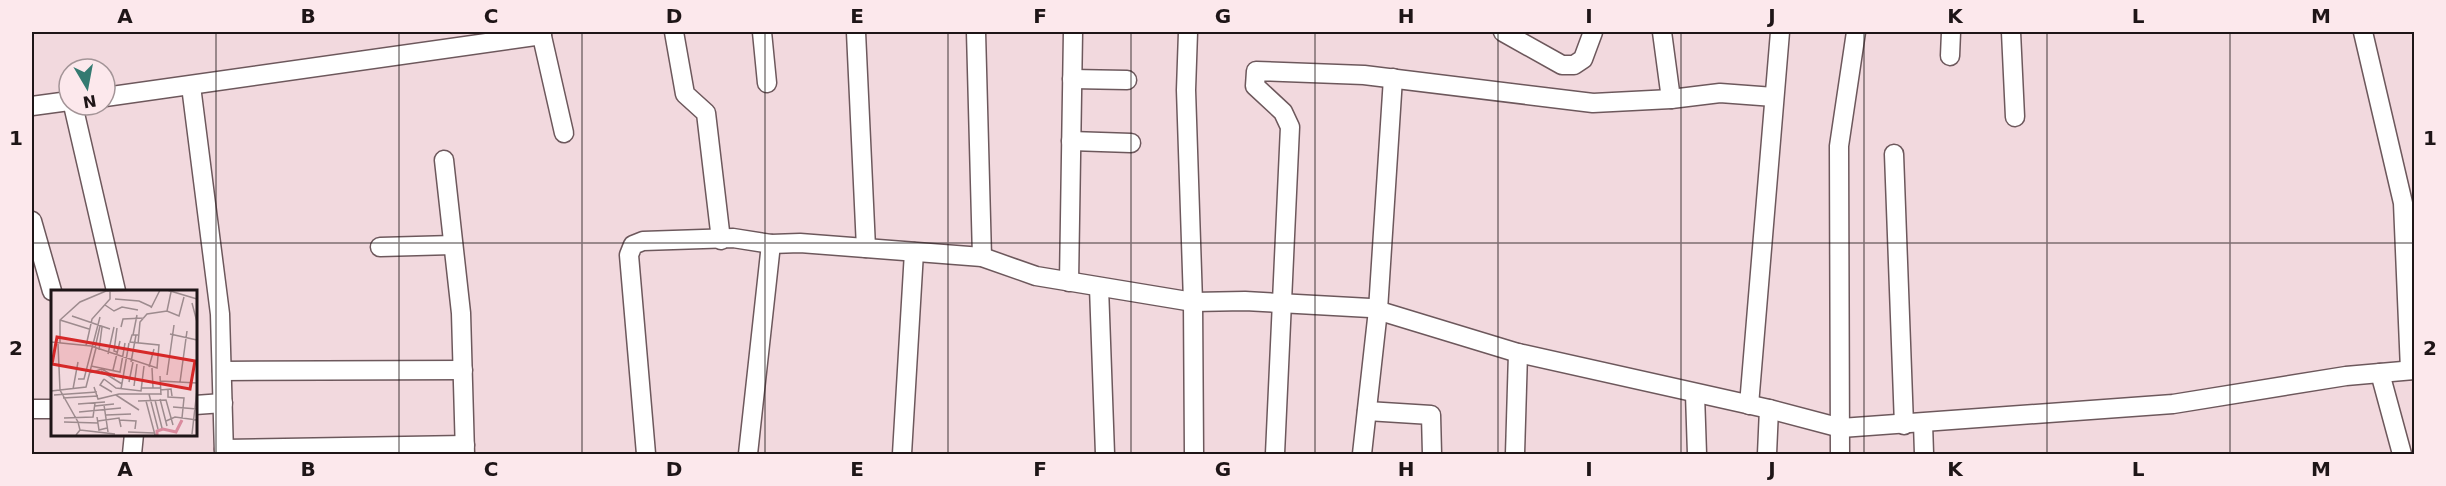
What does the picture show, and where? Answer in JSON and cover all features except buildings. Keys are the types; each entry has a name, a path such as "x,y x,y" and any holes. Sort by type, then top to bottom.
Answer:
{"street":[{"path":"674,32 685,94 706,113 721,240"},
{"path":"762,32 767,83"},
{"path":"856,32 866,248"},
{"path":"976,32 982,257"},
{"path":"1069,282 1073,32"},
{"path":"1188,32 1186,90 1193,302 1194,454"},
{"path":"1503,32 1562,65 1574,65 1583,59 1593,32"},
{"path":"1662,32 1671,99"},
{"path":"1749,405 1780,32"},
{"path":"1840,454 1839,146 1856,32"},
{"path":"1950,56 1951,32"},
{"path":"2011,32 2015,117"},
{"path":"646,454 629,255 633,245 643,241 733,238 771,244 800,243 982,257 1036,276 1193,302 1282,303 1370,308 1518,353 1769,409 1841,428 2173,404 2346,376 2412,370 2403,203 2363,32"},
{"path":"117,95 541,33 564,133"},
{"path":"1275,454 1290,127 1283,112 1255,86 1256,71 1364,75 1593,103 1671,99 1720,93 1774,97"},
{"path":"1362,454 1378,310 1393,78"},
{"path":"1072,79 1127,80"},
{"path":"191,86 220,314 224,452 465,450 461,313 444,160"},
{"path":"32,106 57,103"},
{"path":"76,117 116,290"},
{"path":"1071,141 1131,143"},
{"path":"1894,154 1904,425"},
{"path":"32,224 52,290"},
{"path":"380,247 453,244"},
{"path":"748,454 771,244"},
{"path":"902,454 914,252"},
{"path":"1099,287 1105,454"},
{"path":"1515,454 1518,353"},
{"path":"222,371 463,370"},
{"path":"2380,373 2402,454"},
{"path":"1695,394 1697,454"},
{"path":"196,405 223,403"},
{"path":"32,409 51,409"},
{"path":"1767,454 1769,409"},
{"path":"1367,411 1431,415 1432,454"},
{"path":"1923,423 1924,454"},
{"path":"132,454 134,435"}]}
